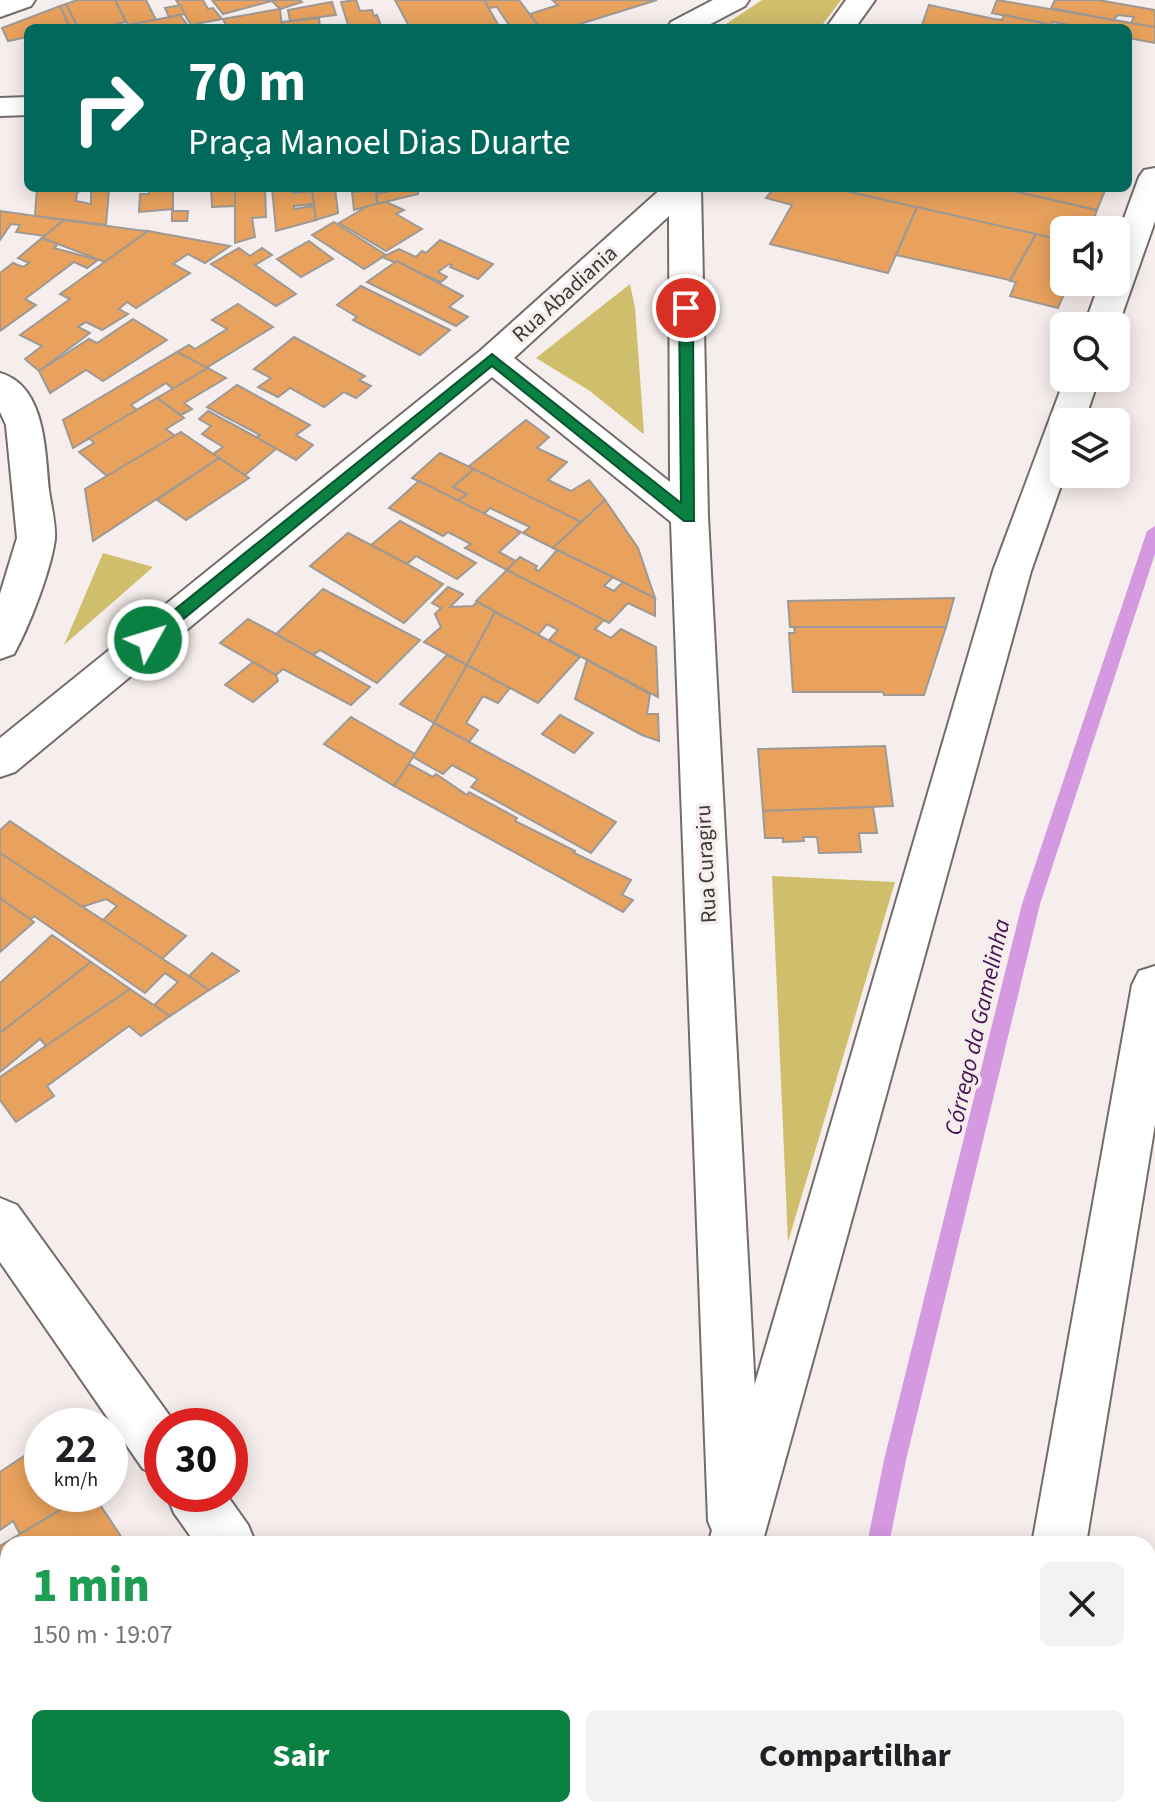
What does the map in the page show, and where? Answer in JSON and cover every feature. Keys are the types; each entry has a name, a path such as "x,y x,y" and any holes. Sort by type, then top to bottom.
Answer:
{"street":[{"path":"0,8 21,0"},
{"path":"689,24 735,0"},
{"path":"843,24 861,0"},
{"path":"0,107 24,106"},
{"path":"1106,312 1155,177"},
{"name":"Rua Abadiania","path":"0,761 492,359 679,192"},
{"name":"Rua Curagiru","path":"683,192 689,517 735,1536"},
{"path":"492,359 689,517"},
{"path":"0,385 9,393 24,425 36,538 11,622 0,644"},
{"path":"737,1536 1012,571 1050,466"},
{"path":"1060,1536 1155,985"},
{"path":"0,1221 144,1425"},
{"path":"206,1512 223,1536"}],"shaded area":[{"path":"762,0 841,0 823,24 726,24"},
{"path":"630,284 635,308 644,433 590,391 536,358"},
{"path":"103,553 153,567 64,645"},
{"path":"772,876 895,882 788,1242"}],"building":[{"path":"77,0 115,0 126,22 76,24 66,4"},
{"path":"115,0 146,0 156,20 127,24"},
{"path":"176,0 203,0 208,9 213,8 222,19 196,24 190,24"},
{"path":"212,0 271,0 272,1 223,14"},
{"path":"271,0 300,0 302,2 280,9"},
{"path":"356,0 360,11 372,10 380,24 348,24 341,2"},
{"path":"395,0 484,0 498,24 408,24"},
{"path":"484,0 519,0 537,24 508,24 497,7 489,8"},
{"path":"552,0 657,0 580,24 537,24 530,14 558,5"},
{"path":"997,0 1155,27 1155,43 1132,39 1132,24 1047,24 992,13"},
{"path":"1055,0 1098,0 1155,10 1155,27 1131,23 1134,17 1118,15 1113,20 1051,8"},
{"path":"332,2 336,15 290,21 288,10"},
{"path":"66,4 76,24 68,24 60,6"},
{"path":"180,5 185,14 169,17 165,8"},
{"path":"929,5 994,19 1002,20 1004,15 1043,23 1043,24 922,24"},
{"path":"60,6 68,24 24,24 24,38 8,41 2,28"},
{"path":"280,9 282,24 225,24 223,19"},
{"path":"180,15 187,24 133,24"},
{"path":"319,18 320,24 282,24"},
{"path":"37,192 78,192 76,201 91,204 91,192 109,192 106,225 35,216"},
{"path":"173,192 173,209 139,212 140,194"},
{"path":"211,192 235,192 235,206 212,207"},
{"path":"235,192 265,192 266,217 252,218 255,237 235,243"},
{"path":"272,192 312,192 314,204 294,206 294,209 314,206 316,220 276,231"},
{"path":"312,192 335,192 338,213 316,220"},
{"path":"352,192 376,192 377,204 354,210"},
{"path":"418,192 418,194 377,204 377,193"},
{"path":"771,192 851,192 917,207 888,273 770,244 792,205 766,198"},
{"path":"850,192 1018,192 1097,210 1095,216 1050,216 1050,238"},
{"path":"1018,192 1104,192 1097,210"},
{"path":"386,202 404,210 396,214 422,229 386,251 339,223 368,206"},
{"path":"917,207 1036,234 1010,280 896,255"},
{"path":"0,211 64,220 45,236 16,232 20,225 11,224 0,240"},
{"path":"172,211 188,211 187,221 172,221"},
{"path":"64,220 148,231 105,262 42,238"},
{"path":"334,222 386,255 364,269 312,235"},
{"path":"148,231 230,246 205,263 188,254 173,264 190,273 136,308 127,302 119,309 128,314 102,330 86,322 78,327 90,333 39,371 25,359 42,346 20,335 70,299 60,294"},
{"path":"1036,234 1050,238 1050,296 1063,296 1058,308 1010,296 1016,282 1010,281"},
{"path":"42,238 58,244 54,248 98,260 87,268 74,262 25,299 36,305 0,331 0,273 13,263 23,267 29,263 18,258"},
{"path":"440,240 493,264 478,279 449,264 438,272 447,277 441,282 382,257 399,249 416,257 422,251 426,253"},
{"path":"309,241 333,259 301,277 277,259"},
{"path":"239,248 250,256 262,248 272,255 255,265 296,294 276,306 211,264"},
{"path":"397,261 463,296 449,307 468,317 456,326 367,282"},
{"path":"361,286 450,330 420,355 353,320 357,317 337,305"},
{"path":"238,304 273,327 206,368 177,352 189,345 195,349 227,329 212,320"},
{"path":"133,319 167,340 103,381 86,370 50,393 39,371 89,339 97,343"},
{"path":"294,337 365,376 359,380 371,386 356,398 344,392 324,407 290,388 278,397 258,387 271,378 254,369"},
{"path":"177,352 208,368 173,389 166,383 131,405 137,410 73,448 63,420"},
{"path":"208,368 226,378 184,403 192,409 181,415 157,398"},
{"path":"237,385 310,425 296,435 313,445 296,460 256,437 260,435 207,407"},
{"path":"157,398 184,418 166,429 175,436 107,476 79,452 94,443 89,438"},
{"path":"208,411 276,449 245,475 213,454 223,447 202,434 211,426 199,419"},
{"path":"526,420 549,437 537,448 567,462 548,480 571,491 589,480 605,500 581,522 468,467"},
{"path":"181,432 219,458 93,541 85,489"},
{"path":"440,453 474,469 453,487 467,494 458,501 412,478"},
{"path":"219,458 249,478 186,520 157,500"},
{"path":"474,469 581,522 553,548 523,533 530,527 490,508 484,514 458,501 467,494 453,487"},
{"path":"419,481 521,532 499,552 516,561 507,570 465,548 471,544 448,532 443,536 389,508"},
{"path":"605,500 638,548 655,598 553,548"},
{"path":"400,521 476,563 457,579 416,556 407,564 371,545"},
{"path":"348,533 443,584 404,623 310,566"},
{"path":"557,550 613,577 604,586 614,591 623,582 655,598 655,616 628,603 609,623 507,570 520,557 537,566 535,569 539,571"},
{"path":"507,570 604,620 595,629 611,638 621,629 656,647 658,697 549,640 558,630 547,624 538,635 476,601"},
{"path":"448,587 463,594 450,607 473,606 477,602 495,612 467,665 424,642 441,627 435,614 441,608 432,603"},
{"path":"323,589 420,640 377,683 320,650 313,655 276,634"},
{"path":"954,598 946,627 790,627 788,601"},
{"path":"495,612 580,657 538,703 467,665"},
{"path":"248,619 370,687 351,705 283,669 276,675 220,643"},
{"path":"794,627 946,627 924,695 884,695 883,692 793,692 789,633 795,633"},
{"path":"447,655 467,665 434,723 400,704"},
{"path":"587,660 650,694 647,714 658,714 659,741 575,699"},
{"path":"253,662 276,675 278,681 253,702 225,685"},
{"path":"467,665 510,688 498,703 483,696 466,723 478,730 469,742 434,723"},
{"path":"560,715 593,733 574,753 542,734"},
{"path":"351,717 415,754 394,786 324,744"},
{"path":"434,723 616,822 591,853 471,787 478,779 452,765 443,774 413,757"},
{"path":"885,746 893,806 763,811 758,749"},
{"path":"409,764 433,777 436,774 467,795 469,792 517,818 515,821 631,880 622,895 633,900 623,912 394,786"},
{"path":"873,807 877,833 859,833 861,852 819,853 817,837 783,842 783,838 765,838 763,811"},
{"path":"10,821 186,936 162,959 103,920 117,906 106,899 82,907 0,853 0,830"},
{"path":"0,853 209,990 170,1016 154,1005 178,982 165,973 145,993 34,916 30,920 0,898"},
{"path":"0,898 34,922 0,952"},
{"path":"52,935 91,962 0,1033 0,983"},
{"path":"212,953 239,971 209,990 189,976"},
{"path":"91,962 130,989 46,1046 40,1039 0,1072 0,1033"},
{"path":"130,989 170,1016 141,1036 129,1026 47,1086 54,1096 16,1122 0,1100 0,1077"},
{"path":"24,1456 24,1512 57,1512 20,1534 13,1521 0,1530 0,1472"},
{"path":"57,1512 105,1512 121,1536 17,1536"}],"waterway":[{"name":"Córrego da Gamelinha","path":"880,1536 895,1460 1031,904 1155,531"}],"route":[{"path":"148,640 492,359 689,517 686,308"}]}
